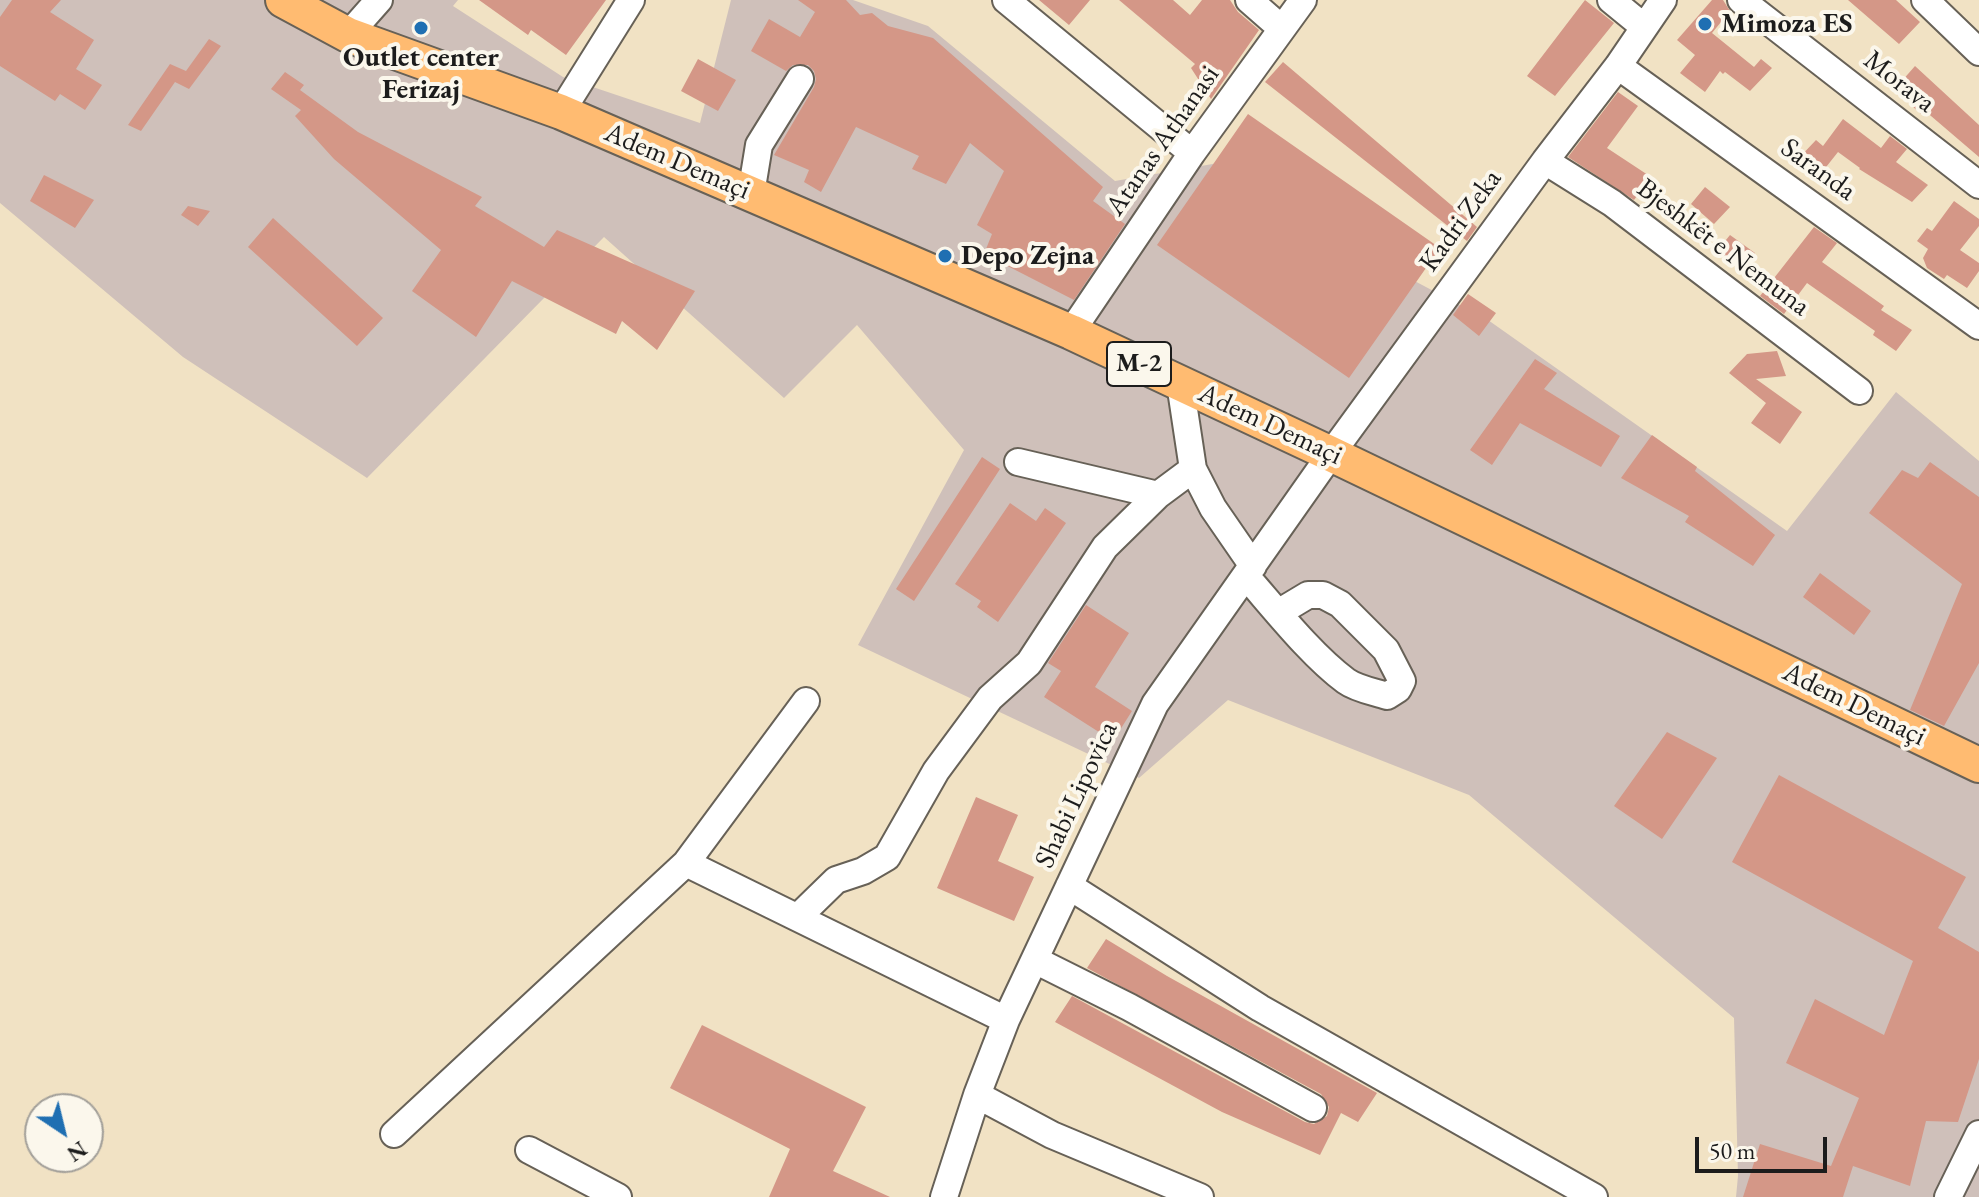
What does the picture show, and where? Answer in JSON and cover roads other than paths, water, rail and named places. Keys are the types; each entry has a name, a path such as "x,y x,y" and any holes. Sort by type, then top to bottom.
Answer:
{"main road":[{"name":"Adem Demaçi","path":"283,0 348,35 561,112 1071,332 1979,765"}],"street":[{"path":"348,35 379,0"},
{"path":"561,112 631,0"},
{"path":"1006,0 1192,153"},
{"path":"1249,0 1281,28"},
{"name":"Atanas Athanasi","path":"1071,332 1192,153 1303,0"},
{"path":"1611,0 1644,27"},
{"name":"Kadri Zeka","path":"1331,454 1618,66 1663,0"},
{"name":"Morava","path":"1741,0 1979,185"},
{"path":"1925,0 1979,52"},
{"name":"Saranda","path":"1618,66 1979,326"},
{"path":"751,194 759,145 800,79"},
{"name":"Bjeshkët e Nemuna","path":"1545,161 1612,203 1859,391"},
{"path":"1180,383 1193,469 1250,571 1278,613 1348,683 1387,696 1398,689 1402,681 1386,650 1340,604 1323,595 1308,595 1278,613"},
{"name":"Shabi Lipovica","path":"944,1197 977,1095 1006,1020 1155,704 1331,454"},
{"path":"1018,462 1158,495"},
{"path":"798,917 836,880 863,871 887,857 936,771 990,698 1029,663 1105,547 1158,495 1193,469"},
{"path":"394,1134 686,863 806,701"},
{"path":"686,863 1006,1020"},
{"path":"1069,886 1260,1008 1594,1197"},
{"path":"1035,960 1129,1007 1313,1108"},
{"path":"977,1095 1052,1135 1200,1197"},
{"path":"1948,1197 1979,1134"},
{"path":"529,1150 618,1197"}],"place":[{"name":"Mimoza ES","path":"1705,24"},
{"name":"Outlet center Ferizaj","path":"421,28"},
{"name":"Depo Zejna","path":"945,256"}]}
